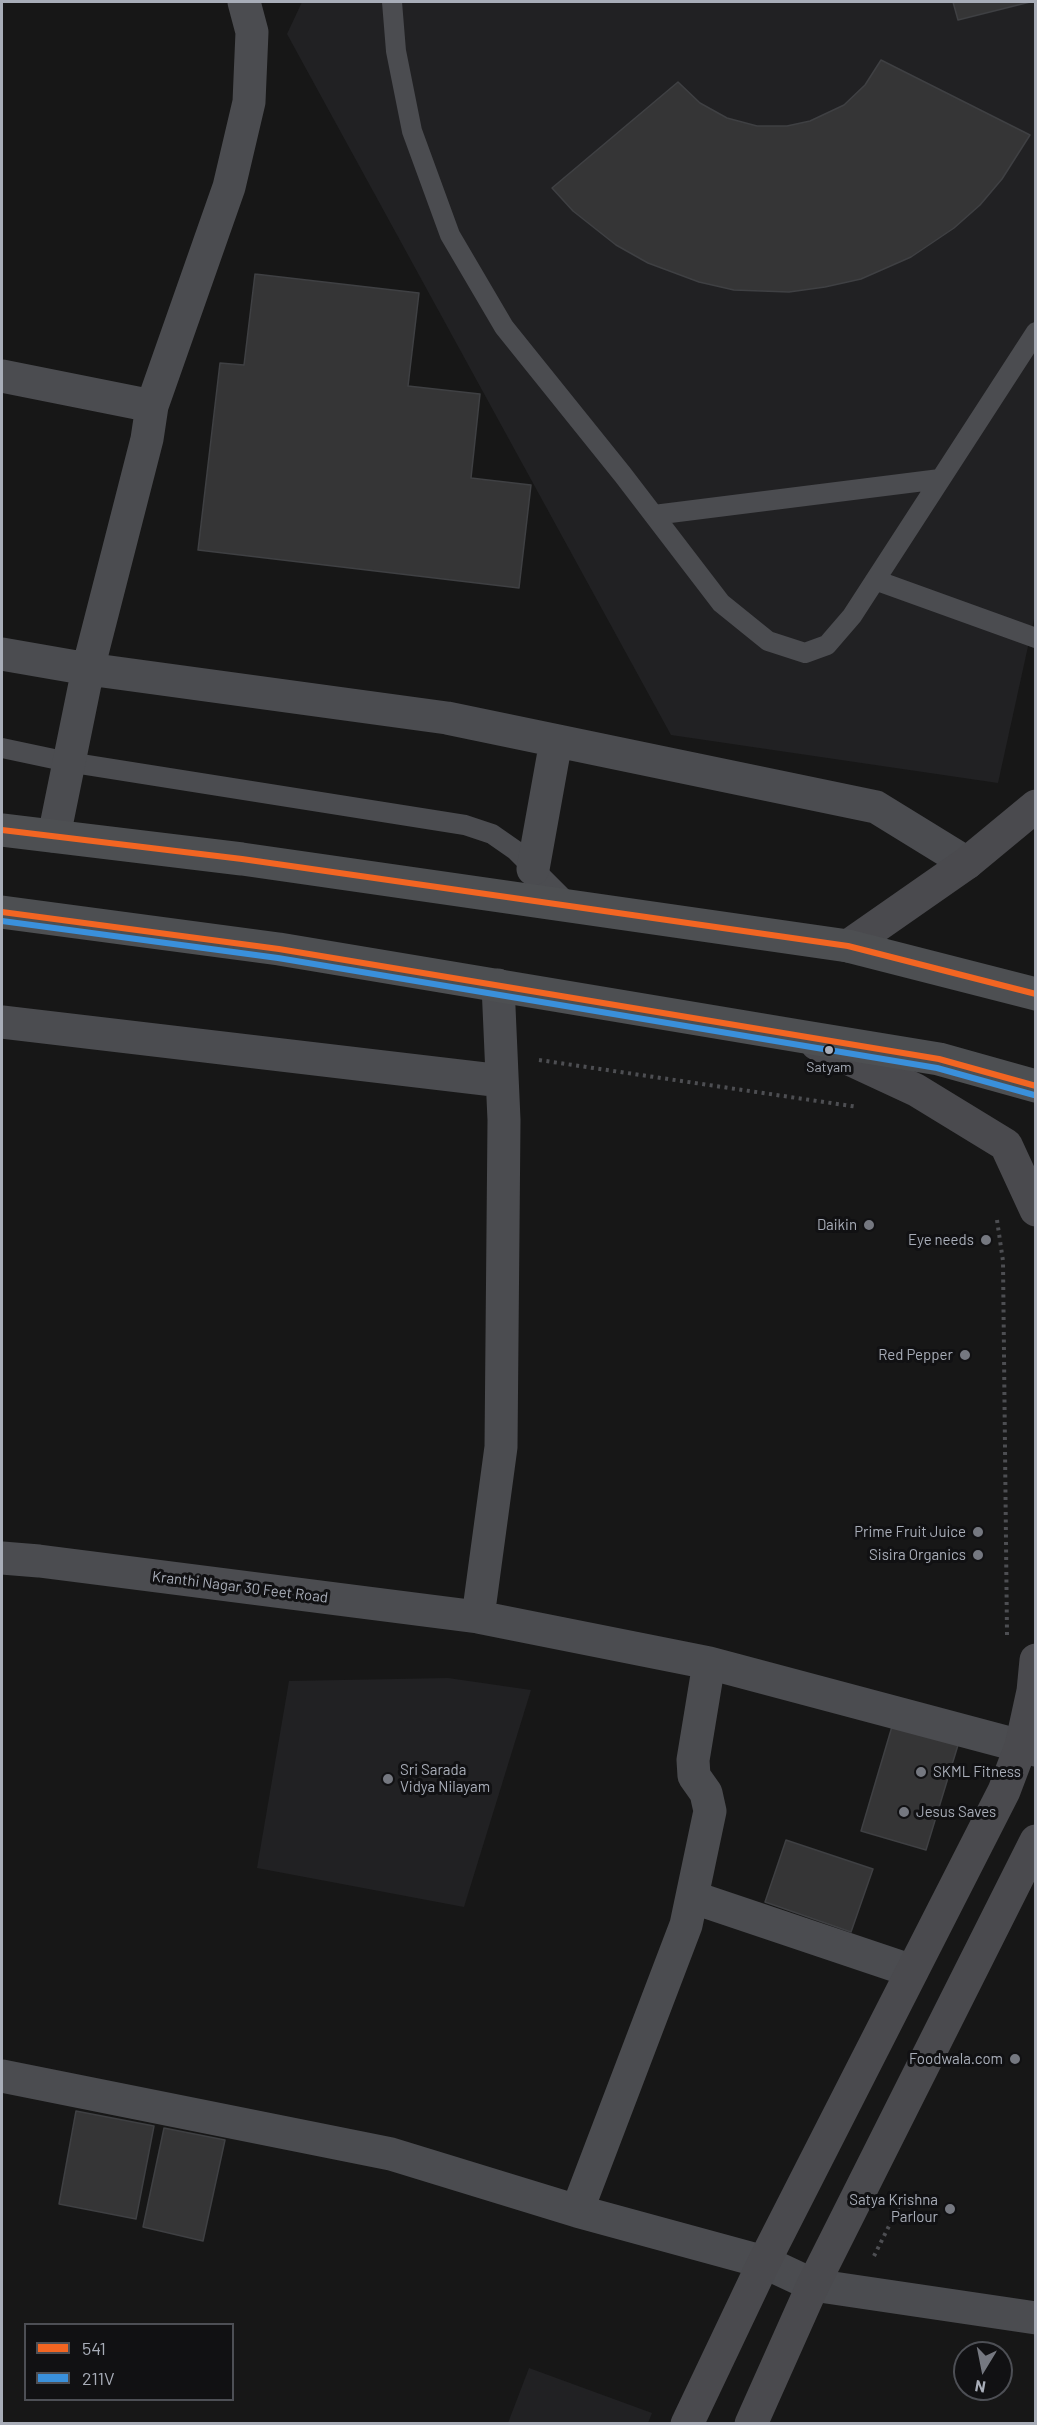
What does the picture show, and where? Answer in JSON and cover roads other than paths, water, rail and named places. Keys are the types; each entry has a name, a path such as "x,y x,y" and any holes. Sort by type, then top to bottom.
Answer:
{"main road":[{"path":"848,946 967,863 1035,806"},
{"path":"2,830 209,854 848,946 1035,994"},
{"path":"2,912 279,949 939,1059 1035,1086"},
{"path":"799,1036 916,1090 1006,1145 1035,1210"},
{"path":"687,2424 764,2262 1028,1748 1035,1660"},
{"path":"752,2424 813,2285 1026,1884 1035,1841"}],"street":[{"path":"54,837 88,669 147,439 152,406 229,187 249,102 252,32 244,2"},
{"path":"2,376 152,406"},
{"path":"2,654 88,669 447,718 876,807 967,863"},
{"path":"533,868 556,741"},
{"path":"478,1617 501,1447 504,1120 498,985"},
{"path":"2,1022 502,1068"},
{"name":"Kranthi Nagar 30 Feet Road","path":"2,1558 478,1617 709,1663 1028,1748"},
{"path":"577,2211 686,1925 710,1811 706,1793 694,1776 693,1760 709,1663"},
{"path":"692,1898 912,1971"},
{"path":"2,2076 391,2154 577,2211 764,2262 813,2285 1035,2318"}],"lane":[{"path":"392,2 396,51 412,131 450,235 504,327 721,603 768,641 805,653 827,645 852,616 1035,332"},
{"path":"654,515 940,479"},
{"path":"875,580 1035,638"},
{"path":"2,748 68,762 465,825 492,834 515,850 570,905"}],"place":[{"name":"Satyam","path":"829,1050"},
{"name":"Daikin","path":"869,1225"},
{"name":"Eye needs","path":"986,1240"},
{"name":"Red Pepper","path":"965,1355"},
{"name":"Prime Fruit Juice","path":"978,1532"},
{"name":"Sisira Organics","path":"978,1555"},
{"name":"SKML Fitness","path":"921,1772"},
{"name":"Sri Sarada Vidya Nilayam","path":"388,1779"},
{"name":"Jesus Saves","path":"904,1812"},
{"name":"Foodwala.com","path":"1015,2059"},
{"name":"Satya Krishna Parlour","path":"950,2209"}]}
